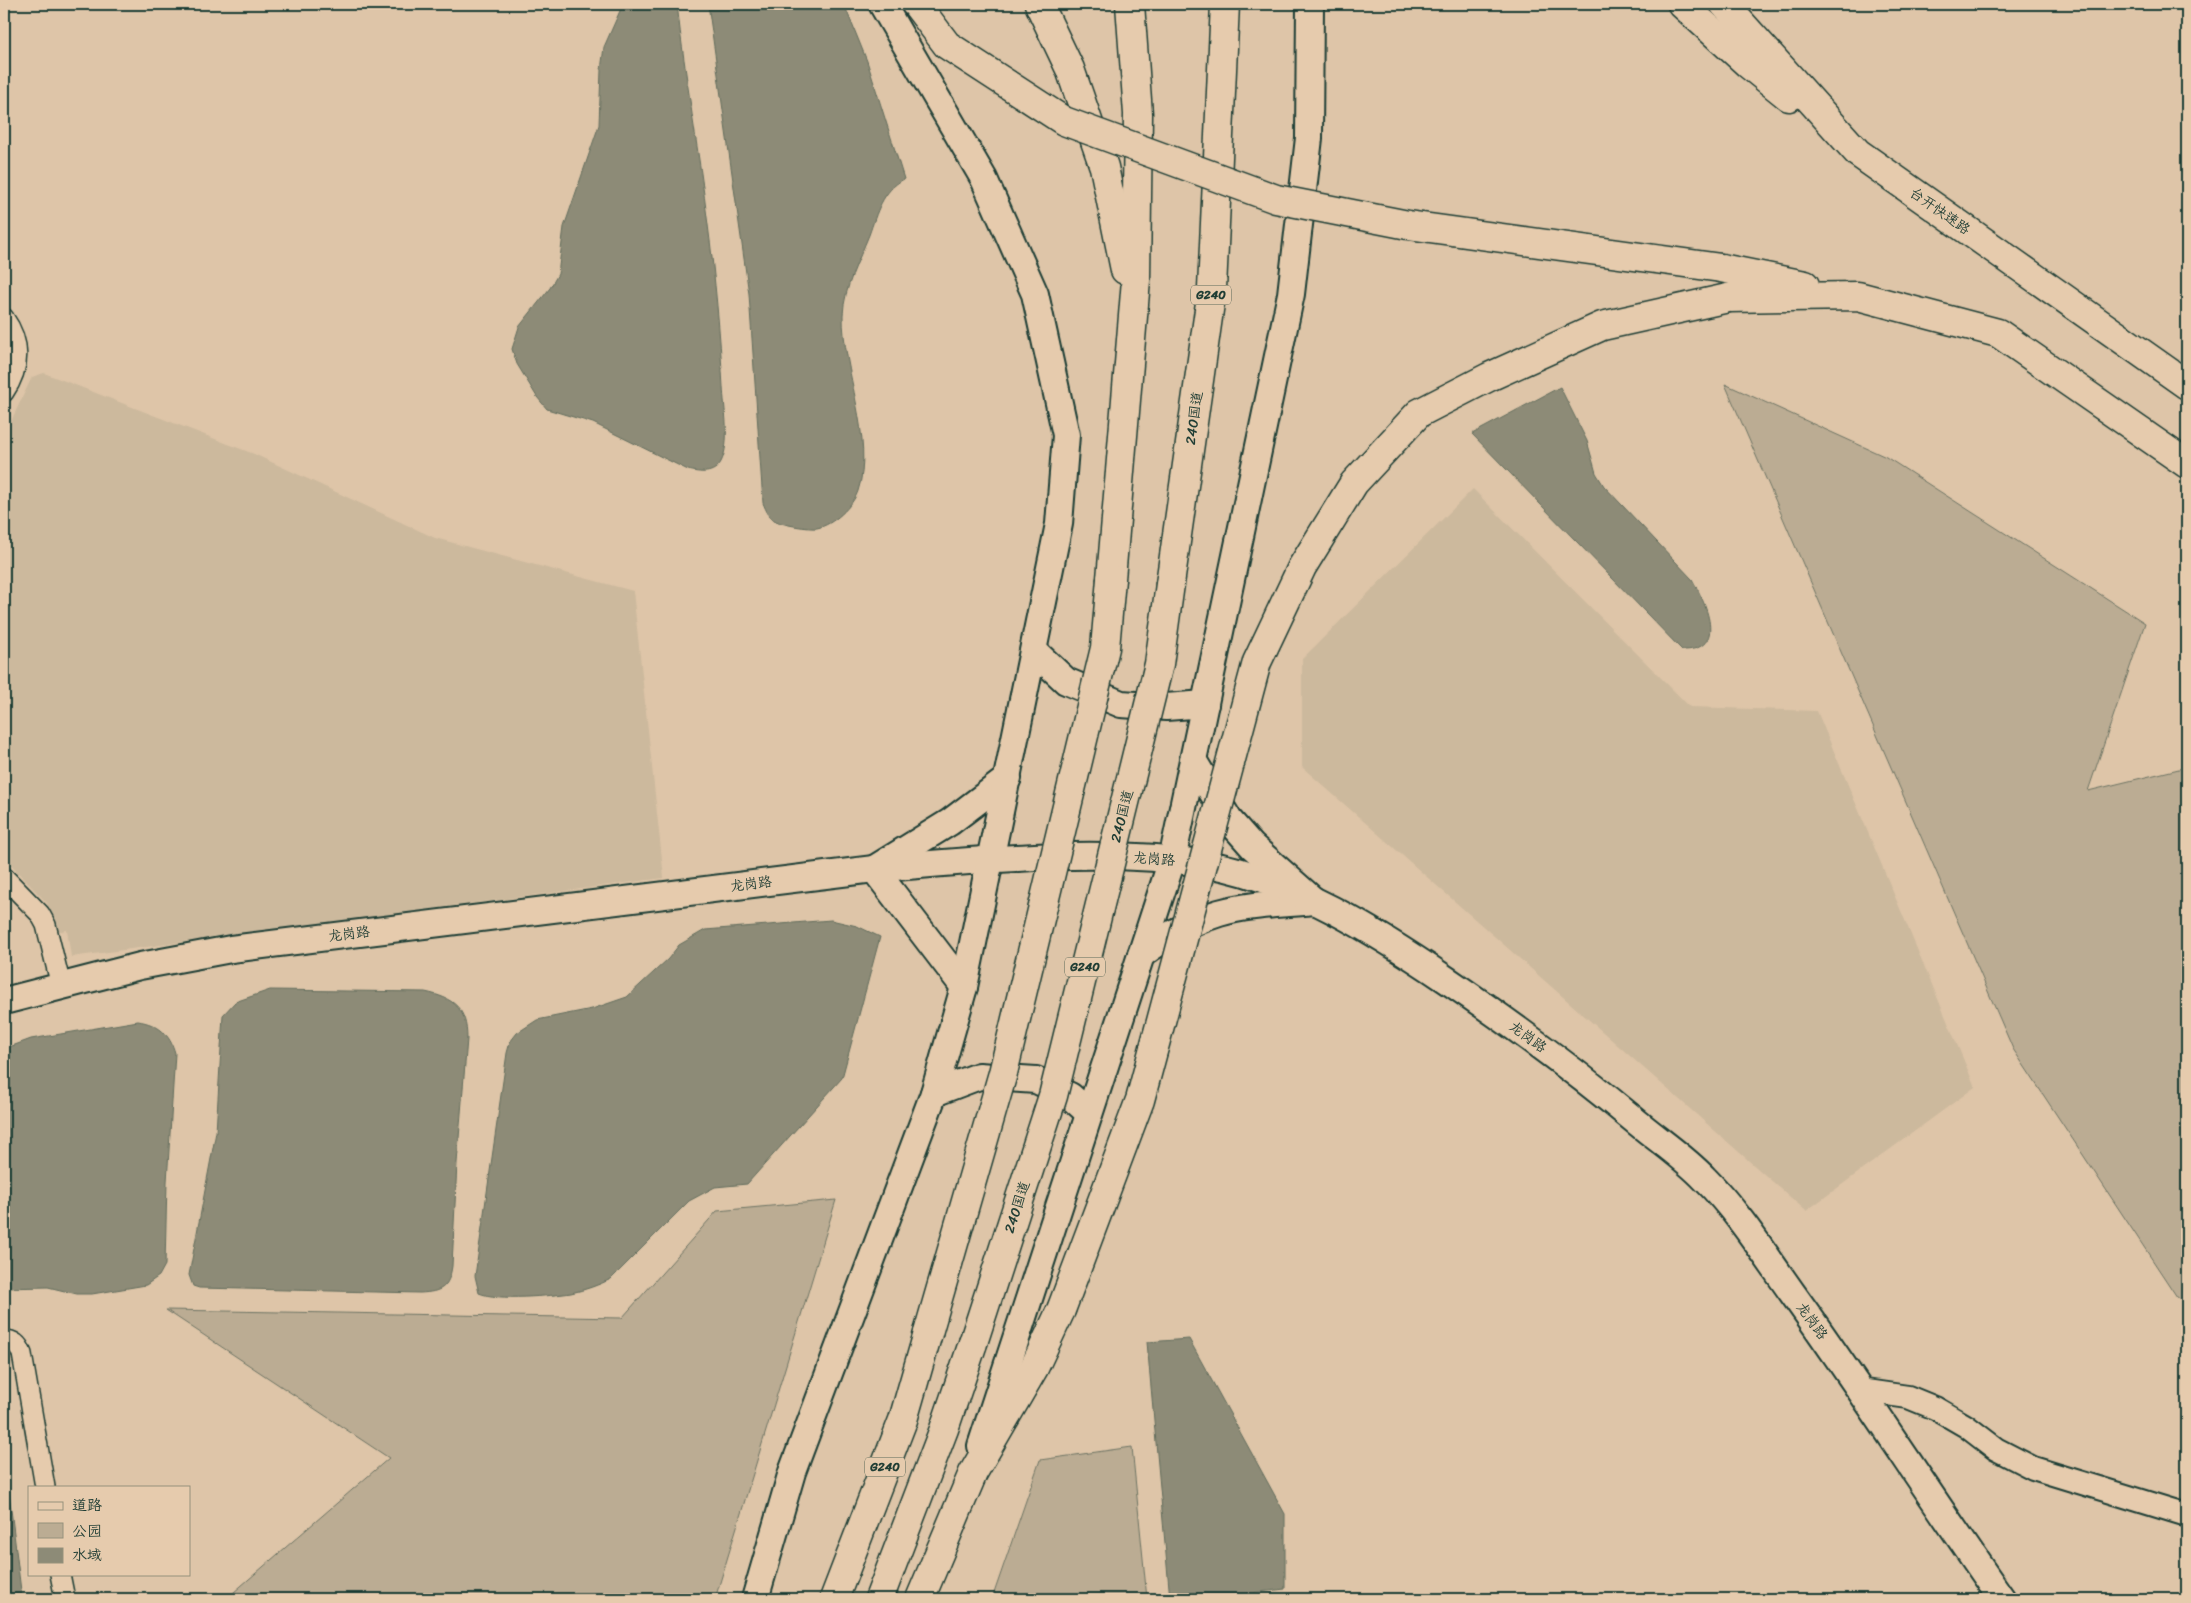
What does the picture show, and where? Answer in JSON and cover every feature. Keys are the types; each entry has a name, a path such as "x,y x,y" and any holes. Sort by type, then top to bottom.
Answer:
{"highway":[{"path":"916,4 947,45 1064,121 1276,199 1408,225 1721,268 1858,296 1998,333 2187,464"},
{"path":"1039,4 1070,69 1104,167 1133,312"},
{"name":"G240","path":"834,1599 903,1420 1006,1064 1105,648 1136,280 1138,114 1130,4"},
{"name":"240国道","path":"879,1599 944,1429 1053,1096 1159,664 1212,288 1225,4"},
{"path":"1682,4 1748,64 1858,154"},
{"name":"台开快速路","path":"1724,4 1858,154 2187,385"},
{"path":"920,1599 973,1473 1034,1368 1061,1310 1140,1100 1257,662 1302,567 1354,484 1419,413 1489,377 1602,326 1728,298 1858,296"}],"main road":[{"path":"755,1599 792,1472 934,1093 964,987 1059,524 1066,435 1035,294 984,179 882,4"},
{"path":"973,1473 1172,860 1291,294 1309,138 1310,4"},
{"path":"1034,651 1066,681 1121,704 1166,707 1205,704"},
{"path":"1193,760 1229,820 1240,833 1314,901"},
{"path":"964,987 874,869 950,822 1008,778"},
{"name":"龙岗路","path":"4,1001 140,966 231,949 874,869 991,860 1080,857 1172,860 1209,864 1232,870 1268,882 1314,901 1396,946 1494,1012 1575,1071 1690,1164 1730,1207 1859,1390 2002,1599"},
{"path":"1141,955 1164,937 1219,913 1252,907 1314,901"},
{"path":"934,1093 978,1076 1036,1080 1070,1096 1089,1113"}],"street":[{"path":"4,318 14,332 17,356 14,373 4,392"},
{"path":"4,877 40,914 46,925 61,986"},
{"path":"4,1340 13,1341 18,1345 22,1354 45,1486"},
{"path":"1859,1390 1908,1397 1935,1408 1966,1426 1996,1449 2033,1468 2187,1515"},
{"path":"60,1576 65,1599"}],"shaded area":[{"path":"44,373 254,454 435,538 633,591 664,878 71,957 67,930 56,932 47,903 4,858 4,436 32,377"},
{"path":"1473,489 1690,707 1817,711 1975,1087 1806,1211 1302,767 1302,659"}],"green space":[{"path":"1725,384 1886,457 2145,623 2088,791 2187,767 2187,1303 2177,1297 2013,1049"},
{"path":"836,1200 715,1599 226,1599 389,1458 166,1310 622,1318 717,1211"},
{"path":"1132,1447 1147,1599 992,1599 1040,1460"}],"water":[{"path":"623,4 677,4 711,245 726,425 726,445 721,462 715,469 706,472 688,470 593,423 547,409 537,397 517,364 512,349 519,327 550,288 558,274 564,227 599,125 601,70 604,47"},
{"path":"708,4 844,4 867,61 904,179 890,190 881,203 853,274 844,305 844,336 863,450 862,471 858,491 852,503 842,514 829,523 817,528 784,524 776,521 770,516 763,503 749,294"},
{"path":"1560,387 1587,441 1596,473 1604,486 1692,579 1703,600 1710,624 1709,634 1705,643 1696,648 1682,650 1472,434"},
{"path":"831,920 857,926 880,937 842,1078 747,1184 715,1187 689,1201 611,1279 602,1283 571,1293 538,1296 498,1297 479,1293 475,1276 507,1053 510,1042 517,1033 537,1020 592,1009 627,997 668,959 679,945 705,930"},
{"path":"270,990 425,992 451,1001 457,1006 465,1019 467,1039 457,1163 452,1266 449,1279 439,1290 420,1293 199,1288 193,1286 189,1275 216,1132 223,1015 235,1002"},
{"path":"138,1021 157,1027 162,1031 170,1040 175,1053 167,1182 165,1265 159,1276 146,1285 92,1294 77,1294 48,1287 4,1288 4,1049 31,1039"},
{"path":"1189,1339 1285,1514 1285,1589 1200,1599 1170,1599 1147,1342"},
{"path":"4,1452 22,1599 4,1599"}]}
